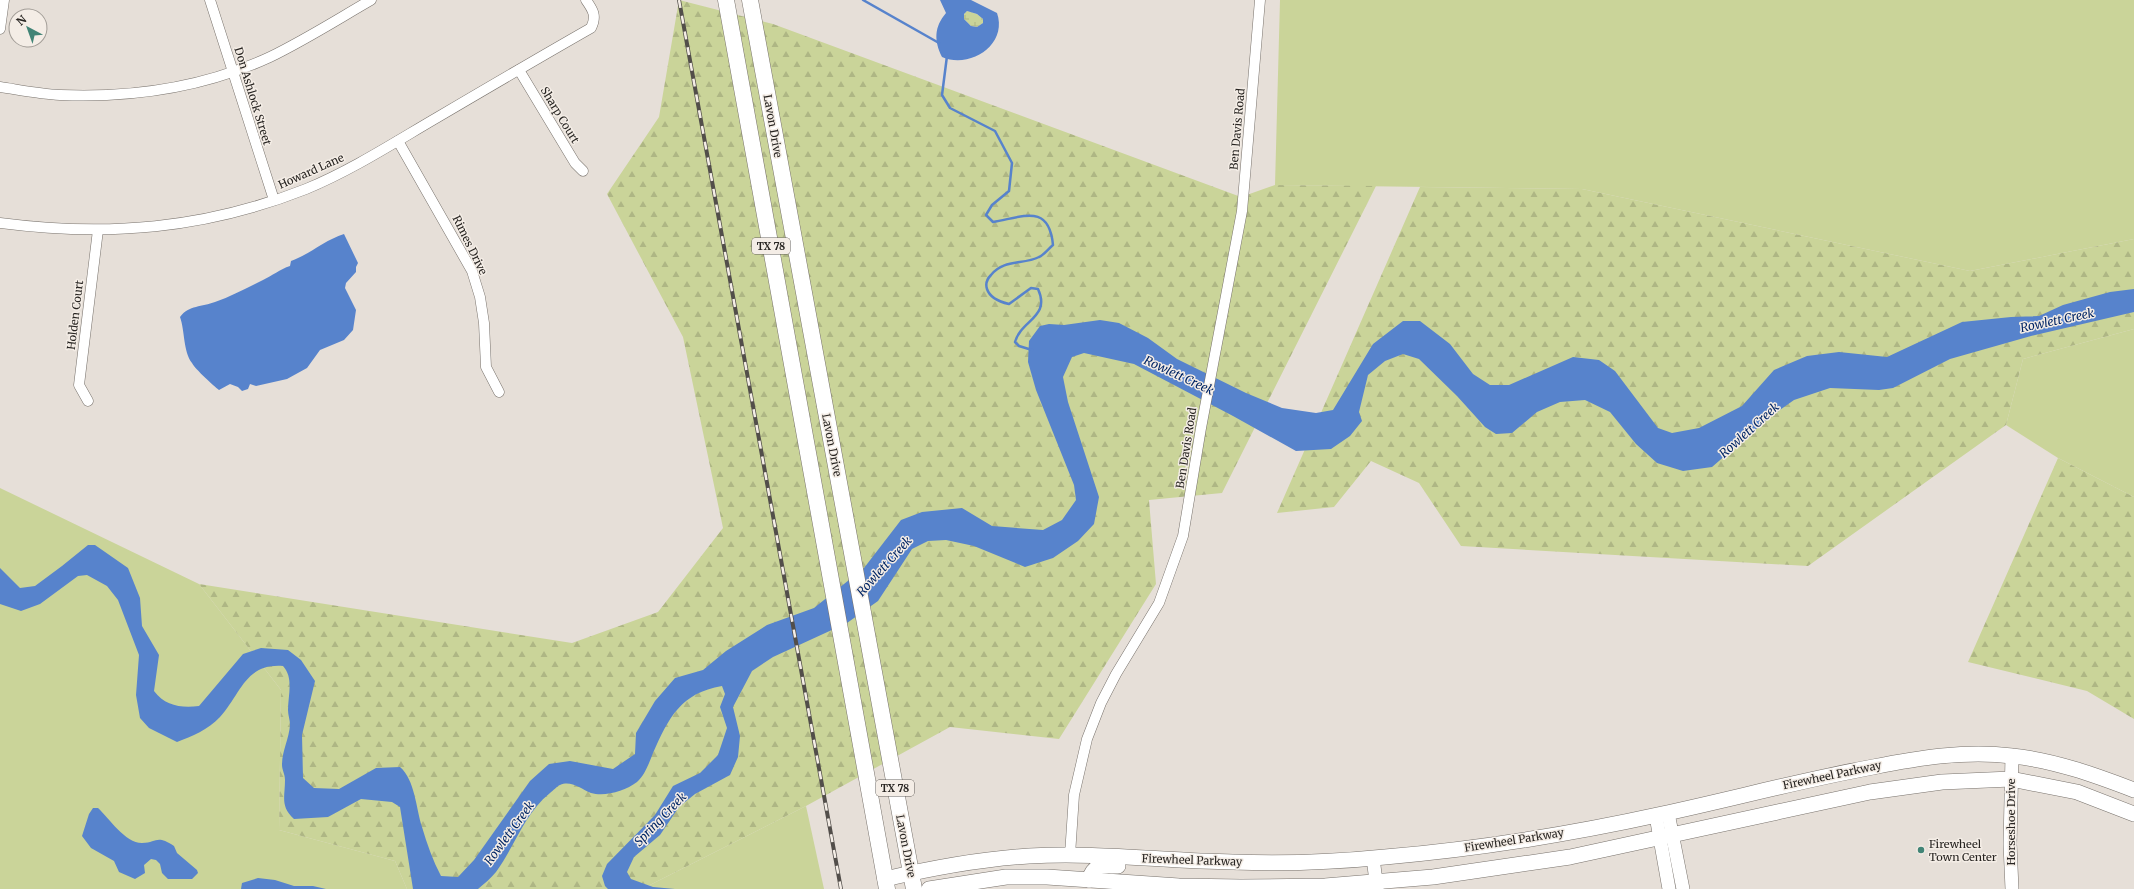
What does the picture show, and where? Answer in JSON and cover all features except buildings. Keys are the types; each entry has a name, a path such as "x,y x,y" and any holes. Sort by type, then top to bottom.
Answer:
{"main road":[{"name":"TX 78","path":"726,0 886,884"},
{"name":"Lavon Drive","path":"750,0 878,703 914,889"},
{"name":"Firewheel Parkway","path":"886,884 911,873 992,859 1070,855 1235,863 1373,858 1499,844 1662,814 1822,776 1900,762 1962,754 2012,756 2055,764 2134,790"},
{"path":"928,889 1006,877 1089,880 1179,886 1377,886 1516,866 1666,837 1870,792 1942,782 2011,779 2077,792 2134,814"},
{"path":"1089,880 1092,871 1096,867 1194,868 1235,863"}],"street":[{"path":"0,29 4,0"},
{"name":"Don Ashlock Street","path":"210,0 274,200"},
{"path":"0,87 58,95 105,96 154,91 206,80 269,57 371,0"},
{"name":"Howard Lane","path":"0,223 47,230 98,230 172,226 222,215 274,200 306,188 398,141 591,28 595,20 594,12 586,0"},
{"name":"Ben Davis Road","path":"1070,855 1074,795 1087,739 1112,681 1148,623 1166,585 1183,536 1201,428 1242,211 1260,0"},
{"name":"Sharp Court","path":"519,70 575,163 583,171"},
{"name":"Rimes Drive","path":"398,141 472,271 480,297 484,323 486,367 499,392"},
{"name":"Holden Court","path":"88,401 79,385 98,230"},
{"name":"Horseshoe Drive","path":"2012,756 2010,844 2012,889"},
{"path":"1662,814 1666,837 1669,889"},
{"path":"1666,837 1683,889"},
{"path":"1373,858 1377,886"}],"green space":[{"path":"679,0 773,24 1241,197 1275,185 1376,186 1222,493 1149,500 1156,584 1059,739 950,727 806,806 642,889 407,889 395,861 279,830 281,690 199,584 572,643 658,612 723,528 683,337 607,194 659,117"},
{"path":"1280,0 2134,0 2134,239 1970,271 1582,189 1275,185"},
{"path":"967,11 977,14 983,19 983,23 977,27 971,26 964,19 964,14"},
{"path":"1420,187 1582,189 1970,271 2134,239 2134,329 2023,359 2006,425 1808,566 1461,546 1419,483 1371,461 1334,507 1277,513"},
{"path":"2134,329 2134,497 2058,458 2006,425 2023,359"},
{"path":"2058,458 2134,497 2134,719 2087,691 1968,662"},
{"path":"0,488 199,584 281,690 279,830 395,861 407,889 0,889"},
{"path":"806,806 824,889 642,889"}],"water":[{"path":"940,0 971,0 997,13 999,25 997,35 992,44 984,52 975,57 964,60 953,60 942,57 939,51 936,34 939,24 946,13","holes":["967,11 977,14 983,19 983,23 977,27 971,26 964,19 964,14"]},
{"path":"344,234 358,263 356,272 346,283 345,288 356,310 353,330 344,340 320,350 307,368 287,379 256,386 250,384 248,389 242,391 238,387 230,384 219,390 194,366 189,358 180,317 187,310 210,304 239,292 290,266 291,261"},
{"path":"2134,289 2134,312 2031,336 1950,359 1893,388 1879,390 1830,388 1794,400 1770,417 1712,467 1683,471 1657,463 1636,444 1610,412 1585,400 1560,402 1537,412 1512,433 1496,434 1485,427 1457,396 1419,359 1403,354 1385,361 1368,375 1359,412 1362,421 1350,436 1331,449 1296,451 1134,364 1084,353 1072,357 1063,377 1068,402 1099,497 1094,524 1078,541 1053,558 1025,567 974,546 946,540 928,541 912,549 878,601 847,623 773,657 752,671 733,707 740,736 738,757 730,775 695,794 679,807 660,835 634,857 627,872 631,879 653,887 675,889 608,889 605,886 602,876 607,864 655,815 673,786 700,773 718,755 727,728 720,707 725,694 722,686 708,689 696,694 678,709 665,728 645,772 637,782 609,794 591,793 572,784 564,784 556,787 541,801 526,820 496,872 478,889 413,889 400,807 392,802 361,799 328,817 294,819 287,810 284,801 285,778 282,765 290,725 288,710 290,687 288,676 283,666 270,666 260,669 245,682 215,722 200,732 177,742 149,728 140,718 136,695 139,655 118,600 107,586 87,575 78,576 40,604 21,611 0,604 0,568 20,588 35,586 88,545 95,545 128,568 140,598 142,626 159,655 154,691 168,703 186,707 199,706 243,654 261,648 288,650 301,660 315,681 302,735 303,778 314,788 339,789 376,768 400,767 409,779 426,840 441,876 458,877 474,860 530,781 549,764 570,761 613,769 635,754 636,733 655,701 675,678 703,670 726,651 767,625 814,608 864,568 901,520 922,512 962,508 992,526 1043,530 1062,520 1076,500 1074,485 1036,390 1028,362 1029,341 1040,326 1049,324 1064,325 1100,320 1119,323 1148,338 1177,359 1246,393 1282,408 1316,413 1333,410 1373,344 1403,321 1420,321 1450,344 1473,374 1490,385 1509,385 1573,357 1599,360 1615,371 1658,428 1672,433 1699,428 1742,406 1774,370 1807,356 1839,352 1887,357 1962,322 2039,316 2063,305 2110,292"},
{"path":"93,808 98,808 124,835 136,842 147,843 157,840 164,840 168,842 174,846 177,853 197,870 198,873 192,879 168,879 162,873 160,864 156,860 151,859 144,865 145,873 135,879 119,872 114,861 91,848 82,836 89,814"},
{"path":"258,878 275,880 294,886 313,886 326,889 241,889 242,883"}],"waterway":[{"path":"863,0 939,43"},
{"path":"947,56 942,95 950,108 995,131 1012,163 1009,191 992,205 986,215 993,222 1024,216 1033,216 1040,218 1046,223 1051,232 1053,245 1043,255 1033,259 1008,264 996,270 986,283 986,287 990,295 999,301 1009,304 1031,288 1038,289 1041,298 1041,306 1034,318 1023,328 1015,342 1019,346 1032,350"}],"railway":[{"path":"679,0 841,889"}],"place":[{"name":"Firewheel Town Center","path":"1921,850"}],"water label":[{"name":"Rowlett Creek","path":"2057,320"},
{"name":"Rowlett Creek","path":"1179,375"},
{"name":"Rowlett Creek","path":"1749,430"},
{"name":"Rowlett Creek","path":"884,566"},
{"name":"Spring Creek","path":"660,819"},
{"name":"Rowlett Creek","path":"509,833"}]}
